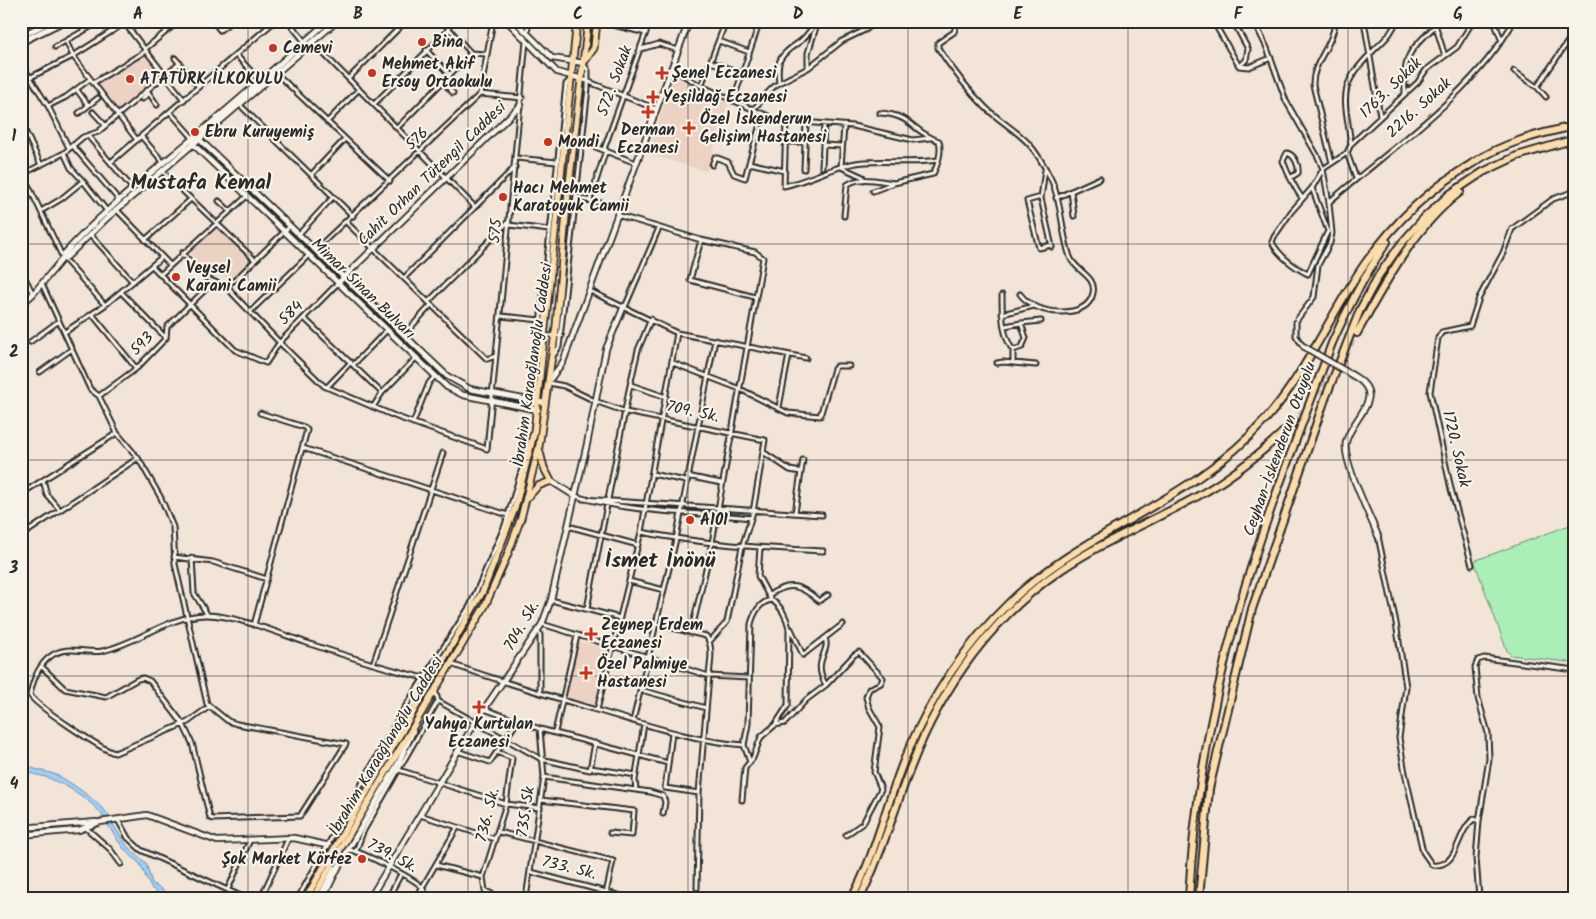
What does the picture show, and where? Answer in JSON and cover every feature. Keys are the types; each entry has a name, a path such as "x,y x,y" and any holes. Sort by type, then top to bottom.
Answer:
{"highway":[{"name":"İbrahim Karaoğlanoğlu Caddesi","path":"341,842 483,591 515,508 534,433 537,410 577,21"},
{"name":"İbrahim Karaoğlanoğlu Caddesi","path":"306,898 485,606 500,572 526,500 539,446 548,382 588,21"},
{"path":"584,63 594,48 597,21"},
{"name":"Ceyhan-İskenderun Otoyolu","path":"1189,898 1199,788 1226,656 1255,559 1332,343 1353,297 1391,236 1414,209 1435,190 1476,161 1512,144 1575,126"},
{"name":"Ceyhan-İskenderun Otoyolu","path":"1199,898 1209,789 1252,609 1325,399 1360,310 1401,244 1424,218 1450,194 1483,172 1517,156 1575,139"},
{"path":"1357,333 1387,280 1429,221 1461,192 1484,175 1517,156"},
{"path":"852,898 866,868 905,759 921,724 940,689 972,644 1011,600 1057,564 1194,482 1244,443 1286,395 1363,266 1389,233 1412,207 1441,182 1476,161"},
{"path":"860,898 927,728 960,672 998,624 1016,606 1062,570 1090,552 1200,495 1232,475 1258,456 1294,422"},
{"path":"526,500 538,486 550,481 544,468 539,446"},
{"name":"İbrahim Karaoğlanoğlu Caddesi","path":"313,898 329,862"}],"main road":[{"path":"21,36 51,21"},
{"path":"21,42 64,21"}],"street":[{"path":"55,47 101,21"},
{"path":"48,106 145,50 179,21"},
{"path":"213,21 220,30 232,21"},
{"path":"111,162 275,21"},
{"path":"288,21 305,42"},
{"path":"21,305 33,294 85,230 132,188 261,82 328,21"},
{"path":"63,258 337,21"},
{"path":"349,78 406,21"},
{"path":"442,21 471,53 486,54"},
{"path":"492,21 480,94 522,98"},
{"path":"507,21 554,69 571,79 582,79 656,110"},
{"path":"515,21 552,58 584,63 588,71 583,142 559,348 551,358"},
{"path":"527,33 529,21"},
{"path":"597,21 614,23 646,33"},
{"name":"572. Sokak","path":"590,200 622,96 650,21"},
{"path":"548,382 560,369 689,21"},
{"path":"702,86 726,21"},
{"path":"732,101 760,21"},
{"path":"808,68 808,53 818,21"},
{"path":"779,83 778,65 782,55 798,43 818,21"},
{"path":"752,109 760,103 766,91 808,68 842,41 867,29 876,21"},
{"path":"898,21 906,21"},
{"path":"953,21 956,26 954,32 938,43 938,48 965,86 1001,122 1028,142 1052,181 1070,258 1093,284 1093,293 1089,303 1080,310 1049,311 1034,306 1020,294"},
{"path":"1213,21 1239,66"},
{"path":"1233,21 1248,49 1246,60 1239,66"},
{"path":"1254,21 1271,58 1286,102 1322,169 1328,202 1332,233 1330,243 1318,264 1314,297 1296,321 1296,336 1303,346 1352,374 1365,384 1369,397 1368,405 1349,434 1345,451 1378,536 1396,623 1406,687 1399,738 1405,773 1427,861 1432,865 1446,864 1451,860 1460,837 1467,826 1474,819 1480,821"},
{"path":"1332,163 1315,91 1313,73 1330,42 1335,21"},
{"path":"1364,21 1380,117"},
{"path":"1351,144 1346,109 1347,82 1355,69 1394,30 1396,21"},
{"path":"1434,21 1434,27 1445,56"},
{"name":"1763. Sokak","path":"1347,153 1351,144 1405,93 1426,70 1457,47 1473,21"},
{"path":"1494,21 1501,40"},
{"name":"2216. Sokak","path":"1328,202 1409,135 1478,72 1514,21"},
{"path":"21,82 28,77 39,75 73,56 125,22 184,100"},
{"path":"1405,93 1404,74 1407,57 1434,27"},
{"path":"374,104 449,29"},
{"path":"1537,87 1575,31"},
{"path":"66,41 73,56 137,140"},
{"name":"575","path":"413,423 487,449 516,167 526,41"},
{"path":"719,41 749,52"},
{"path":"313,43 474,206"},
{"path":"640,49 659,44 678,50"},
{"path":"426,50 450,75"},
{"path":"398,128 471,53"},
{"path":"236,55 261,82"},
{"path":"175,58 199,87"},
{"path":"1239,66 1249,67 1271,58"},
{"path":"710,62 741,73"},
{"path":"21,63 71,146 119,200"},
{"path":"142,100 165,75 180,63"},
{"path":"671,68 732,101 777,120 844,126 912,140 930,138"},
{"path":"1514,71 1537,87 1546,97"},
{"path":"277,74 390,181"},
{"path":"542,356 538,343 549,230 566,84 571,79"},
{"path":"443,82 453,94"},
{"path":"327,122 359,89"},
{"path":"77,90 88,105"},
{"path":"148,92 157,104"},
{"path":"105,305 63,258 22,175 64,153 71,146 94,134 117,114 148,92"},
{"name":"576","path":"316,250 480,94"},
{"path":"79,113 98,98"},
{"name":"Cahit Orhan Tütengil Caddesi","path":"338,283 521,105"},
{"path":"241,106 353,216"},
{"path":"94,112 105,125"},
{"path":"170,112 193,138 200,140 456,383 493,394 545,403"},
{"path":"873,191 894,183 933,174 941,146 939,141 930,138 904,118 896,114 880,113"},
{"path":"712,165 715,157 728,162 734,174 746,178 763,114"},
{"path":"786,121 784,186 798,183 841,166 865,162 907,164 938,160"},
{"path":"21,122 41,165"},
{"path":"804,169 806,122"},
{"path":"822,167 824,124"},
{"path":"841,166 844,126"},
{"path":"88,136 132,188"},
{"path":"141,136 164,162"},
{"path":"193,138 194,145"},
{"path":"311,175 345,139"},
{"path":"583,142 605,149 636,163"},
{"path":"785,142 805,142"},
{"name":"Mimar Sinan Bulvarı","path":"194,145 435,376 458,394 544,411"},
{"path":"823,145 842,146"},
{"path":"64,153 71,168 107,211"},
{"path":"1290,178 1298,173 1298,170 1293,156 1287,153 1283,162 1290,178 1302,198"},
{"path":"1312,188 1328,231 1308,274 1299,270 1280,254 1272,242 1302,198 1312,188 1322,169 1347,153 1356,178"},
{"path":"516,158 557,162"},
{"path":"749,163 784,172"},
{"path":"841,166 863,177 863,180"},
{"path":"404,278 474,206 516,167"},
{"path":"1041,197 1028,201 1039,248 1052,246 1041,197 1045,169"},
{"path":"162,171 255,260"},
{"path":"1056,198 1100,178"},
{"path":"844,216 847,185 852,181 863,180 894,183"},
{"path":"41,211 66,196 83,181"},
{"path":"1071,191 1074,216"},
{"name":"1720. Sokak","path":"1472,565 1451,489 1430,392 1438,338 1442,332 1470,326 1479,298 1503,254 1512,229 1553,199 1575,191"},
{"path":"160,275 247,196"},
{"path":"299,234 333,196"},
{"path":"145,240 190,198"},
{"path":"577,198 619,207"},
{"path":"219,201 230,211"},
{"path":"117,210 170,265"},
{"path":"616,215 760,255 763,258 721,483 712,543 692,633"},
{"path":"346,222 487,359 497,356"},
{"path":"428,302 509,223 549,230"},
{"path":"182,253 206,278 217,283 227,284 235,280 290,226"},
{"path":"624,306 659,228"},
{"path":"90,234 133,282"},
{"path":"701,240 690,280 755,297"},
{"path":"250,311 309,255"},
{"path":"65,332 122,292 162,257"},
{"path":"152,266 190,305"},
{"path":"21,270 33,294"},
{"path":"40,666 65,689 106,697 138,679 147,678 184,724 192,743 210,818 300,816 346,744 237,724 228,721 210,706 185,617 174,557 173,527 161,498 138,458 117,433 98,396 90,389 42,283"},
{"name":"593","path":"98,396 136,368 166,338 167,327 208,286 217,283"},
{"name":"584","path":"190,305 236,350 266,364 279,342 338,283"},
{"path":"227,284 232,293 279,342 327,387 413,423 429,383 435,376"},
{"path":"590,291 677,333 806,358"},
{"path":"122,292 166,338"},
{"path":"1002,295 1002,322 1005,326 1008,345 1013,350 1013,363"},
{"path":"404,335 431,305"},
{"name":"704. Sk.","path":"370,898 457,751 542,624 551,600 606,349 624,306"},
{"path":"1002,314 1034,306"},
{"path":"92,314 136,368"},
{"path":"501,316 540,320"},
{"path":"304,318 382,393"},
{"path":"587,609 630,385 638,350 651,319"},
{"path":"30,342 60,321"},
{"path":"1005,326 1042,321"},
{"path":"1013,350 1022,347 1026,338 1021,323"},
{"path":"327,387 387,330"},
{"path":"597,710 641,532 677,333"},
{"path":"541,335 562,336"},
{"path":"633,721 676,539 697,424 715,340"},
{"path":"40,372 72,349"},
{"path":"779,406 789,355"},
{"path":"373,407 382,393 416,358"},
{"path":"673,363 740,389 779,406 788,413 820,416 834,370 837,366 849,366"},
{"path":"997,363 1036,366"},
{"name":"709. Sk.","path":"548,382 564,386 626,412 697,424 766,440 763,452"},
{"path":"630,385 666,398"},
{"path":"254,625 307,430 304,426 260,413"},
{"path":"21,494 117,433"},
{"path":"297,898 396,728 426,682 424,678 470,606 491,562 508,515 529,438 534,433"},
{"path":"303,448 508,515"},
{"path":"697,888 698,793 704,740 710,641 727,622 742,547 753,512 763,452 790,470 801,472"},
{"path":"373,664 443,454"},
{"path":"21,536 138,458"},
{"path":"795,513 803,460"},
{"path":"652,474 686,481"},
{"path":"687,476 721,483"},
{"path":"43,480 47,495 60,510"},
{"path":"550,481 575,496 645,510 751,518"},
{"path":"608,503 683,505 753,512 822,515"},
{"path":"568,526 638,545"},
{"path":"641,532 676,539 742,547 823,551"},
{"path":"760,548 758,576 771,600 780,608 803,655 843,624"},
{"path":"174,557 213,562 267,579"},
{"path":"192,558 194,593 207,614"},
{"path":"629,582 664,590"},
{"path":"768,595 783,587 805,588 819,601 828,595"},
{"path":"551,600 620,618"},
{"path":"750,762 744,745 748,724 753,617 766,601 771,600"},
{"path":"210,706 184,724 112,753 33,700 30,695 40,666 46,660 62,651 104,651 185,617 207,614 254,625 373,664 424,678"},
{"path":"542,624 612,648 709,676 749,678"},
{"path":"656,624 701,634 710,641"},
{"path":"775,725 788,705 789,627"},
{"path":"538,630 540,635 542,676 540,693"},
{"path":"555,732 577,636"},
{"path":"825,638 827,643 819,668 826,685"},
{"path":"742,800 745,768 750,762 765,731 775,725 785,723 806,700 826,685 859,652 883,678 881,683 869,689 866,694 868,708 880,727 874,772 881,789 863,823 846,835"},
{"path":"1479,898 1476,858 1490,759 1488,733 1475,680 1475,668 1478,660 1484,658 1575,670"},
{"path":"450,664 502,682 672,733 704,740 744,745"},
{"path":"356,851 363,832 438,701 435,689"},
{"path":"641,690 706,708"},
{"path":"438,701 541,759 590,770 591,768 636,775"},
{"path":"484,709 540,729 668,763"},
{"path":"321,898 399,762 416,720"},
{"path":"457,751 490,762 517,722"},
{"path":"636,790 636,775 644,724"},
{"name":"735. Sk","path":"526,898 544,777 540,729"},
{"path":"672,733 665,788 698,793"},
{"path":"591,768 595,743"},
{"name":"736. Sk.","path":"483,878 499,832 506,804 512,758 497,752"},
{"path":"399,770 438,784 506,804 540,808"},
{"path":"544,777 636,790 662,796 665,802 663,814"},
{"path":"541,800 634,811 632,835 610,833"},
{"path":"419,815 496,839"},
{"path":"21,828 151,816 217,841 289,838 348,850"},
{"path":"118,819 128,838 141,850 245,898"},
{"path":"21,835 86,828 100,822"},
{"path":"86,828 110,850 121,864"},
{"path":"416,898 457,828"},
{"path":"499,832 613,861 606,898"},
{"path":"261,898 289,838"},
{"path":"228,889 250,839"},
{"name":"739. Sk.","path":"348,850 356,851 388,866 422,887"},
{"path":"436,865 483,878 485,891 502,898"},
{"name":"733. Sk.","path":"531,872 629,898"},
{"path":"388,898 401,874"},
{"path":"422,887 426,898"}],"shaded area":[{"name":"ATATÜRK İLKOKULU","path":"146,51 165,75 117,114 93,83"},
{"name":"Özel İskenderun Gelişim Hastanesi","path":"674,75 729,102 706,171 648,154"},
{"path":"217,223 255,260 234,279 215,276 200,265 187,249"},
{"name":"Özel Palmiye Hastanesi","path":"573,640 610,650 597,706 561,696"}],"green space":[{"path":"1575,523 1575,663 1511,655 1507,651 1474,561"}],"water":[{"path":"21,762 32,768 51,773 74,785 92,799 111,818 105,819 81,795 66,786 47,777 24,771 21,768"},
{"path":"112,823 127,846 146,863 152,883 174,898 165,898 151,888 140,864 123,848 107,824"}],"tunnel":[{"path":"1345,353 1357,333"},
{"path":"1294,422 1335,370"}],"place":[{"name":"Bina","path":"422,42"},
{"name":"Cemevi","path":"273,48"},
{"name":"Mehmet Akif Ersoy Ortaokulu","path":"372,73"},
{"name":"Şenel Eczanesi","path":"662,73"},
{"name":"ATATÜRK İLKOKULU","path":"130,79"},
{"name":"Yeşildağ Eczanesi","path":"653,97"},
{"name":"Derman Eczanesi","path":"648,112"},
{"name":"Özel İskenderun Gelişim Hastanesi","path":"689,128"},
{"name":"Ebru Kuruyemiş","path":"195,132"},
{"name":"Mondi","path":"548,142"},
{"name":"Hacı Mehmet Karatoyuk Camii","path":"503,197"},
{"name":"Veysel Karani Camii","path":"176,277"},
{"name":"A101","path":"690,520"},
{"name":"Zeynep Erdem Eczanesi","path":"591,634"},
{"name":"Özel Palmiye Hastanesi","path":"586,673"},
{"name":"Yahya Kurtulan Eczanesi","path":"479,707"},
{"name":"Şok Market Körfez","path":"362,859"}],"district":[{"name":"Mustafa Kemal","path":"201,183"},
{"name":"İsmet İnönü","path":"660,561"}]}
